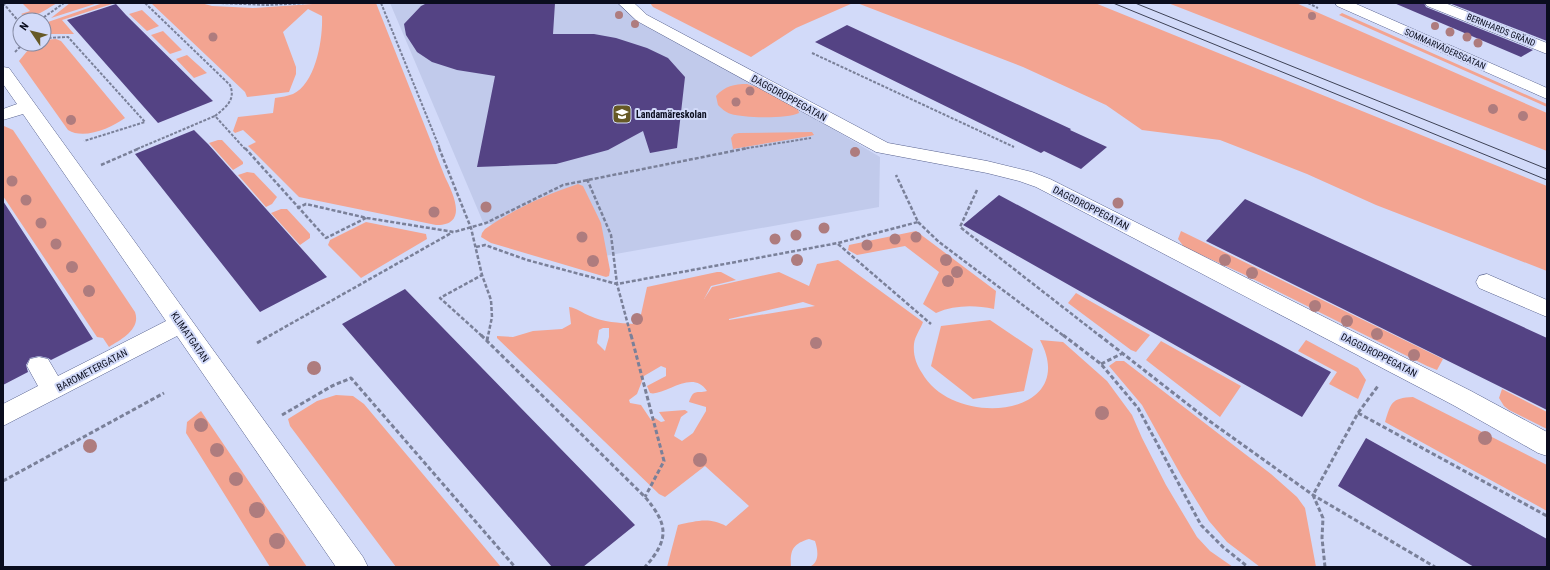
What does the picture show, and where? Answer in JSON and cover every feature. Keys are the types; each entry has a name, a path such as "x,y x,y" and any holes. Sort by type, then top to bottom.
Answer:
{"street":[{"name":"DAGGDROPPEGATAN","path":"625,3 642,18 883,148 987,167 1025,176 1042,183 1394,363 1547,444"},
{"name":"SOMMARVÄDERSGATAN","path":"1342,3 1547,94"},
{"name":"BERNHARDS GRÄND","path":"1432,3 1547,49"},
{"name":"KLIMATGATAN","path":"3,72 26,107 353,567"},
{"path":"3,115 26,107"},
{"path":"1488,282 1547,309"},
{"name":"BAROMETERGATAN","path":"3,416 180,324"},
{"path":"39,366 53,390"}],"path":[{"path":"3,3 12,14"},
{"path":"51,12 64,3"},
{"path":"75,176 215,116 226,107 233,98 234,92 230,85 145,3"},
{"path":"221,3 306,3"},
{"path":"381,3 471,228 482,275 491,300 492,317 487,341"},
{"path":"52,38 68,37 145,122 56,149"},
{"path":"812,53 1020,150"},
{"path":"215,116 297,208 326,238 367,218"},
{"path":"257,343 454,232 486,223 540,195 563,185 708,155 817,137 844,128"},
{"path":"883,148 918,222 939,242 1101,364 1138,408 1201,525 1223,547 1248,567"},
{"path":"987,167 960,227 1208,420 1312,495 1435,567"},
{"path":"587,179 611,235 617,284 664,461 645,496"},
{"path":"297,208 306,204 367,218 454,232"},
{"path":"476,247 485,245 527,260 617,284 838,243 918,222"},
{"path":"838,243 931,324"},
{"path":"482,275 440,298 487,341 645,496 659,514 664,529 659,547 645,567"},
{"path":"1101,364 1123,353"},
{"path":"1312,495 1358,413 1394,363"},
{"path":"255,430 332,386 351,378 515,567"},
{"path":"3,481 164,394"},
{"path":"1358,413 1547,516"},
{"path":"1312,495 1323,518 1322,538 1325,567"}],"shaded area":[{"path":"22,3 57,3 41,12 27,12 30,11"},
{"path":"70,3 98,3 52,18"},
{"path":"103,3 115,3 62,20 74,34 52,34 52,21"},
{"path":"151,3 201,3 212,6 253,8 327,3 376,3 445,177 452,191 456,207 452,220 446,224 436,225 299,197 248,146 256,142 243,130 235,133 233,131 238,117 273,113 275,98 293,94 301,88 313,71 321,36 322,16 308,9 283,32 296,67 296,74 289,92 247,97 245,92"},
{"name":"Landamäreskolan","path":"390,3 616,3 645,22 735,71 880,157 879,207 599,257 483,222"},
{"path":"650,3 853,3 796,28 751,57 653,7"},
{"path":"857,3 1095,3 1547,186 1547,271 1376,205 1307,174 1220,140 1142,130 1106,105 1023,67"},
{"path":"1168,3 1296,3 1547,113 1547,151"},
{"path":"142,10 159,26 147,31 129,14"},
{"path":"1342,13 1547,104 1547,107 1339,15"},
{"path":"163,31 182,50 170,54 151,35"},
{"path":"52,39 61,41 125,118 112,126 97,132 82,134 74,133 68,130 19,61 26,52 52,52"},
{"path":"187,55 207,73 194,78 176,59"},
{"path":"738,84 747,84 760,88 798,109 799,113 776,117 745,116 729,113 718,105 716,96 723,90"},
{"path":"4,126 13,130 135,312 136,318 133,328 125,337 109,347 103,338 97,337 3,196"},
{"path":"812,132 814,135 733,149 731,138 734,134 739,133"},
{"path":"222,140 243,162 243,164 233,170 209,143"},
{"path":"247,172 254,173 277,197 272,204 266,207 238,175"},
{"path":"578,184 583,186 601,223 610,270 609,276 606,277 491,243 481,237 485,229 507,215 553,193"},
{"path":"281,209 287,209 310,234 310,238 300,245 271,213"},
{"path":"366,222 426,234 427,239 361,278 328,245 330,240"},
{"path":"916,231 996,291 994,309 965,306 950,308 936,313 923,304 939,272 905,246 857,255 848,250 849,245"},
{"path":"1181,231 1443,359 1437,370 1427,366 1241,273 1184,247 1178,239"},
{"path":"838,260 923,322 914,344 915,359 918,366 922,373 938,391 960,403 984,408 1008,407 1029,399 1043,386 1048,366 1040,340 1063,342 1107,381 1132,415 1166,485 1197,537 1210,551 1233,567 809,567 815,563 817,559 817,548 815,541 809,539 799,543 793,549 791,567 667,567 678,525 697,521 714,521 726,526 749,506 705,466 665,497 659,494 497,338 497,336 513,337 533,331 562,329 571,324 569,307 575,308 600,320 634,324 640,319 647,287 717,272 721,272 736,280 711,286 704,299 712,287 779,272 809,286 817,264","holes":["803,302 815,306 729,320 729,319","609,328 609,337 605,351 597,343 599,330","661,366 666,368 666,376 647,386 650,393 656,393 678,385 694,382 701,385 707,391 696,392 692,395 689,402 706,407 706,411 693,433 682,441 674,436 681,417 688,412 685,410 659,412 665,421 661,422 655,418 651,420 641,405 630,403 629,400 637,394 644,376"]},
{"path":"1076,293 1150,335 1136,352 1131,350 1068,303"},
{"path":"990,320 1033,349 1024,391 973,399 931,366 941,326"},
{"path":"1306,340 1358,368 1366,380 1358,399 1329,384 1337,372 1298,351"},
{"path":"1161,341 1241,386 1220,417 1146,360"},
{"path":"1116,361 1124,361 1271,474 1297,497 1305,508 1316,567 1260,567 1227,542 1209,521 1182,477 1142,405 1109,366"},
{"path":"1502,389 1547,412 1547,429 1504,406 1499,398"},
{"path":"336,395 353,396 364,404 501,567 396,567 290,426 288,419 317,401"},
{"path":"1413,397 1547,465 1547,511 1385,422 1391,406 1396,400"},
{"path":"201,411 307,567 270,567 186,433 187,422"}],"building":[{"path":"427,3 555,3 553,34 594,34 616,38 647,48 668,58 685,77 677,148 650,153 643,131 608,150 556,164 477,167 495,76 457,70 432,62 417,52 406,35 404,24 421,6"},
{"path":"1394,3 1424,3 1426,7 1533,50 1521,57"},
{"path":"1449,3 1547,3 1547,41"},
{"path":"116,4 213,101 158,123 67,20"},
{"path":"847,25 1107,147 1081,169 1044,151 1041,153 815,42"},
{"path":"194,130 327,277 260,312 135,154"},
{"path":"999,195 1331,372 1302,417 963,225"},
{"path":"1245,199 1547,338 1547,410 1206,241"},
{"path":"3,201 93,339 51,360 39,356 30,358 26,365 28,372 3,385"},
{"path":"405,289 635,525 583,567 552,567 342,324"},
{"path":"1366,438 1547,539 1547,567 1474,567 1338,486"}],"tram line":[{"path":"1113,3 1547,180"},
{"path":"1135,3 1547,169"}],"place":[{"name":"Landamäreskolan","path":"622,114"}]}
